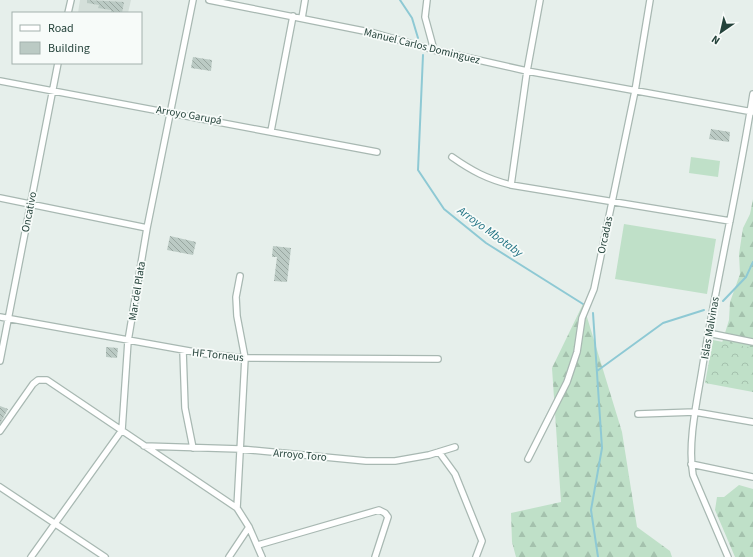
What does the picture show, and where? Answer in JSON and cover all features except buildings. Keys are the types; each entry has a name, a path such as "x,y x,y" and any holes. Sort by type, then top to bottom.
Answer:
{"street":[{"path":"68,12 70,0"},
{"name":"Mar del Plata","path":"122,430 128,341 147,228 172,112 193,0"},
{"name":"Manuel Carlos Dominguez","path":"209,0 374,33 434,50 527,71 752,112"},
{"path":"302,18 305,0"},
{"path":"427,0 425,17 434,50"},
{"path":"511,185 527,71 540,0"},
{"name":"Orcadas","path":"528,459 566,382 577,352 582,318 594,289 635,91 650,0"},
{"path":"271,131 293,16"},
{"name":"Oncativo","path":"0,361 58,64"},
{"name":"Arroyo Garupá","path":"0,81 172,112 377,152"},
{"name":"Islas Malvinas","path":"728,557 693,475 691,464 695,412 708,333 752,112 753,94"},
{"path":"452,157 474,172 488,179 511,185 730,221"},
{"path":"0,198 147,228"},
{"path":"236,508 245,358 237,316 236,297 240,276"},
{"name":"HF Torneus","path":"0,317 183,351 245,358 438,359"},
{"path":"708,333 753,342"},
{"path":"183,351 185,408 193,448"},
{"path":"0,430 33,384 38,380 47,380 236,508 250,527 262,557"},
{"path":"638,414 695,412 753,422"},
{"path":"31,557 122,430"},
{"name":"Arroyo Toro","path":"144,446 240,449 366,461 395,461 439,452 455,447"},
{"path":"439,452 455,474 482,541 476,557"},
{"path":"691,464 753,475"},
{"path":"0,487 105,557"},
{"path":"258,545 379,510 385,513 388,517 375,557"},
{"path":"229,557 250,527"}],"shaded area":[{"path":"80,0 131,0 128,12 78,12"}],"green space":[{"path":"691,157 720,161 718,177 689,173"},
{"path":"753,199 753,392 721,346 729,320 730,302 740,274 739,254 743,228 750,214"},
{"path":"624,224 716,239 707,294 615,279"},
{"path":"583,304 622,432 637,527 670,551 672,557 516,557 512,542 511,513 561,502 552,368"},
{"path":"713,340 753,348 753,392 705,383"},
{"path":"739,485 753,489 753,557 735,557 715,510 717,497 724,497"}],"waterway":[{"name":"Arroyo Mbotaby","path":"400,0 412,18 418,38"},
{"name":"Arroyo Mbotaby","path":"423,55 418,170 444,209 486,243 583,304"},
{"path":"723,301 746,277 753,262"},
{"path":"597,371 663,323 704,310"},
{"name":"Arroyo Mbotaby","path":"593,313 602,448 591,510 598,557"}]}
